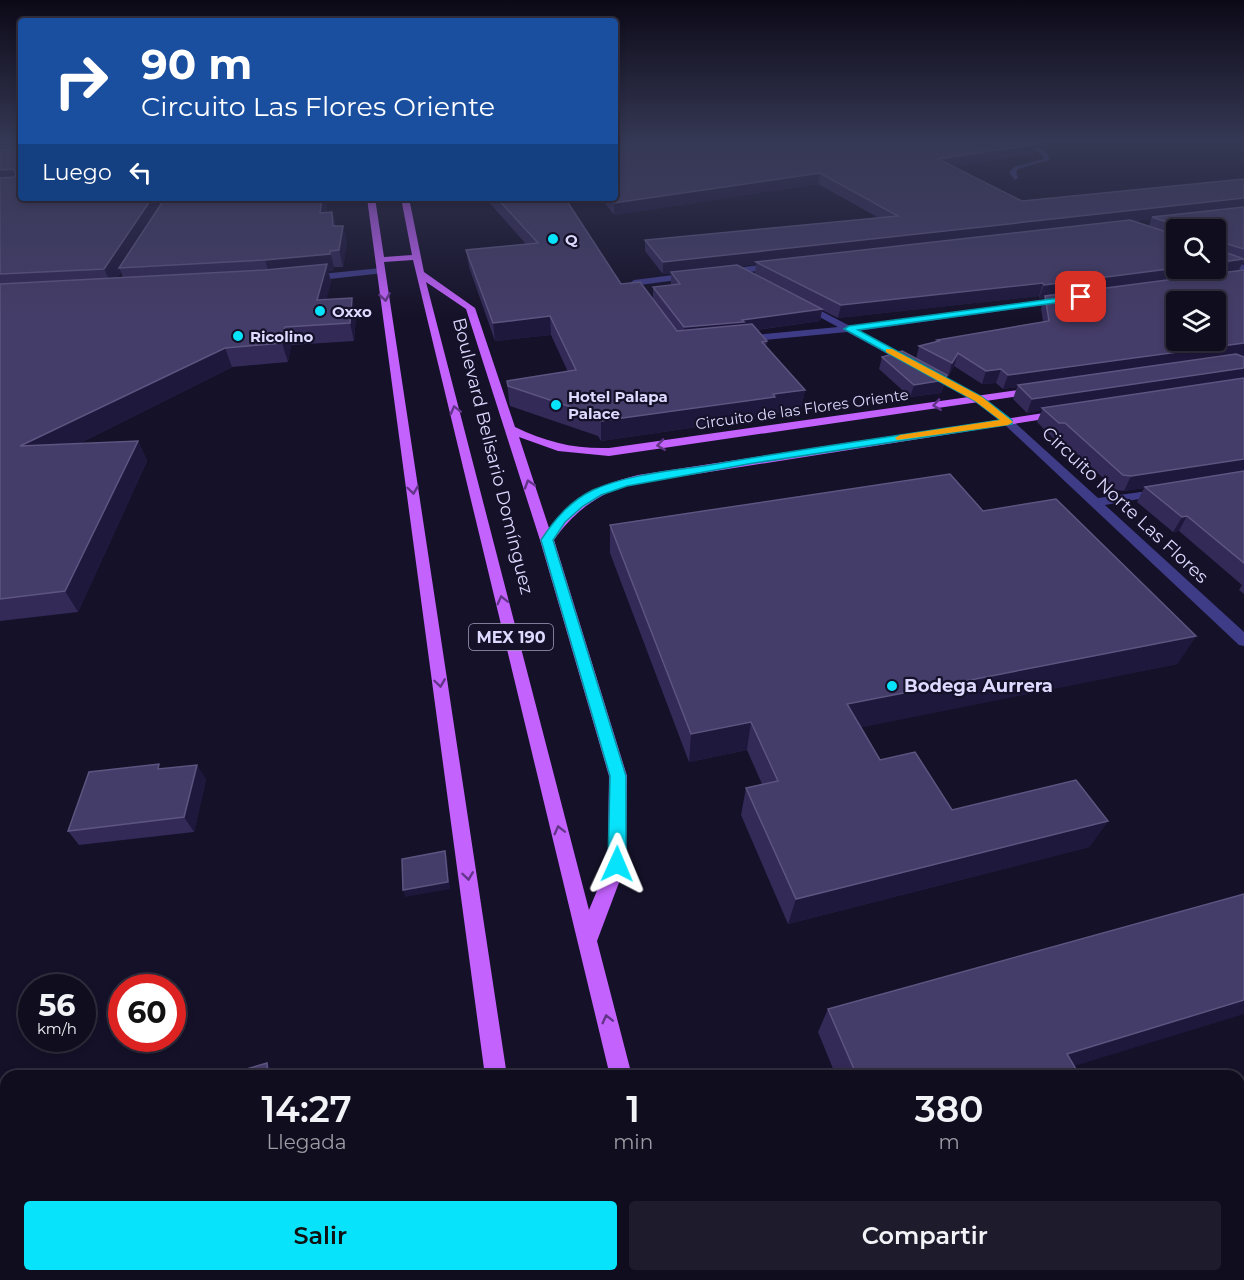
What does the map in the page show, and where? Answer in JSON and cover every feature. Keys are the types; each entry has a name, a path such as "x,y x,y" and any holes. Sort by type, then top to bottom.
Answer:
{"main road":[{"path":"371,201 495,1070"},
{"name":"Boulevard Belisario Domínguez","path":"406,201 420,273 619,1070"},
{"path":"381,266 417,257"},
{"path":"420,273 470,308 547,540 618,776 617,864 587,942"},
{"name":"Circuito de las Flores Oriente","path":"511,429 552,448 581,453 609,452 1047,389"},
{"path":"547,540 561,519 579,504 597,493 624,483 748,461 1067,413"}],"street":[{"path":"1226,262 1244,268"},
{"path":"303,279 381,266"},
{"path":"714,274 784,266"},
{"path":"737,271 757,281"},
{"path":"647,301 634,283 702,275"},
{"path":"1232,277 1244,276"},
{"path":"735,339 849,329 1070,299"},
{"name":"Circuito Norte Las Flores","path":"798,302 978,399 1008,422 1097,502 1244,641"},
{"path":"1097,502 1176,489"}],"building":[{"path":"0,200 150,201 104,269 0,274"},
{"path":"618,200 636,200 614,203 612,201"},
{"path":"868,200 1228,200 663,262 645,240 898,216"},
{"path":"163,201 322,201 320,213 332,212 333,226 343,226 339,250 330,251 330,254 119,268"},
{"path":"500,201 567,201 621,284 640,282 677,331 752,324 767,341 762,342 805,390 773,394 775,397 601,421 598,416 508,386 507,381 576,370 550,316 493,323 466,250 538,243"},
{"path":"1244,207 1244,249 1226,244 1226,219 1166,219 1166,222 1152,217"},
{"path":"1130,220 1166,232 1166,269 1044,285 1043,283 841,305 756,262"},
{"path":"1226,253 1244,259 1226,261"},
{"path":"327,264 317,300 352,298 350,323 285,327 282,343 225,348 20,446 138,441 65,591 0,599 0,284 265,270"},
{"path":"737,265 822,309 742,320 744,322 684,327 653,287 680,284 671,272"},
{"path":"1244,270 1244,343 1226,345 1226,291 1166,291 1166,351 1185,351 1008,375 1001,369 986,371 958,353 952,363 919,346 939,341 937,340 1049,321 1045,296 1175,279 1226,279 1226,272"},
{"path":"902,351 947,375 944,380 914,385 882,357"},
{"path":"1236,354 1244,357 1244,368 1032,399 1018,385"},
{"path":"1244,378 1244,459 1131,476 1123,475 1065,423 1059,423 1042,408"},
{"path":"1244,471 1244,563 1187,516 1182,517 1145,487"},
{"path":"950,474 983,511 1056,499 1196,636 847,704 880,760 915,752 952,810 1076,780 1108,821 796,899 746,788 778,781 751,722 691,734 610,525"},
{"path":"159,764 158,769 197,765 184,817 68,831 89,772"},
{"path":"445,851 448,882 403,890 402,859"},
{"path":"1244,894 1244,1000 1067,1054 1076,1070 854,1070 828,1009"},
{"path":"267,1063 268,1070 243,1070"}],"slow traffic":[{"path":"889,351 978,399 1008,422 900,438"}],"place":[{"name":"Q","path":"553,239"},
{"name":"Oxxo","path":"320,311"},
{"name":"Ricolino","path":"238,336"},
{"name":"Hotel Palapa Palace","path":"556,405"},
{"name":"Bodega Aurrera","path":"892,686"}],"route":[{"path":"617,864 618,776 547,540 561,519 597,493 624,483 748,461 1008,422 978,399 849,329 1081,297"}]}
